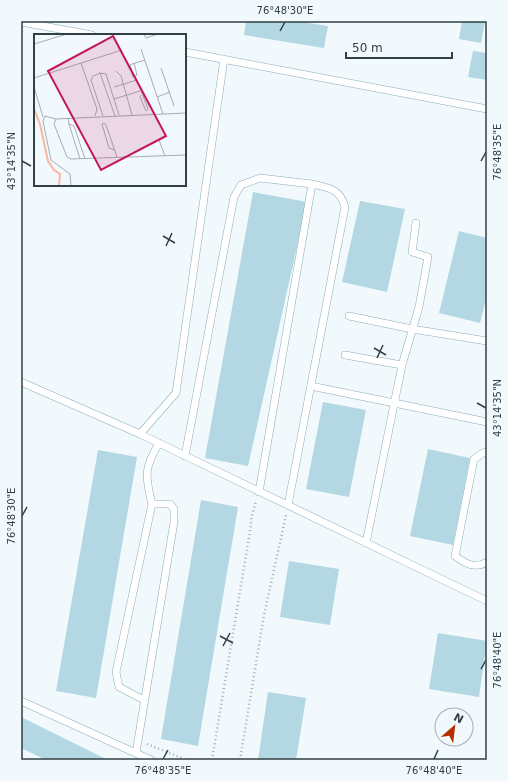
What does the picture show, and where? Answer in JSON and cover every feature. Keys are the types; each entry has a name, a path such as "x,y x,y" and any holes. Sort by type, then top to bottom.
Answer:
{"lane":[{"path":"21,22 87,34"},
{"path":"186,52 487,109"},
{"path":"140,434 176,393 224,59"},
{"path":"185,456 234,197 241,185 260,178 312,184 333,190 342,197 345,207 288,504"},
{"path":"259,492 312,184"},
{"path":"366,542 396,403 402,365 419,307 428,257 412,252 416,223"},
{"path":"349,316 412,329 487,341"},
{"path":"345,355 402,365"},
{"path":"21,382 140,434 487,601"},
{"path":"311,386 487,422"},
{"path":"144,700 119,687 116,672 152,504 146,474 148,462 159,443"},
{"path":"487,452 474,459 456,556 466,564 480,566 487,562"},
{"path":"136,753 174,510 170,504 152,504"},
{"path":"21,701 151,760"}],"path":[{"path":"212,760 251,525 250,519 259,492"},
{"path":"240,760 264,615 288,504"},
{"path":"139,741 187,760"}],"building":[{"path":"246,21 296,21 328,26 324,48 244,35"},
{"path":"462,21 485,21 481,43 459,39"},
{"path":"473,51 487,53 487,80 468,77"},
{"path":"253,192 307,202 248,466 205,458"},
{"path":"360,201 405,209 387,292 342,282"},
{"path":"459,231 487,238 487,295 480,323 439,313"},
{"path":"323,402 366,410 349,497 306,489"},
{"path":"428,449 470,458 453,545 410,536"},
{"path":"98,450 137,457 96,698 56,691"},
{"path":"201,500 238,507 198,746 161,739"},
{"path":"289,561 339,569 330,625 280,617"},
{"path":"438,633 487,641 479,697 429,689"},
{"path":"268,692 306,698 296,760 258,760"},
{"path":"21,717 108,760 46,760 21,748"}]}
